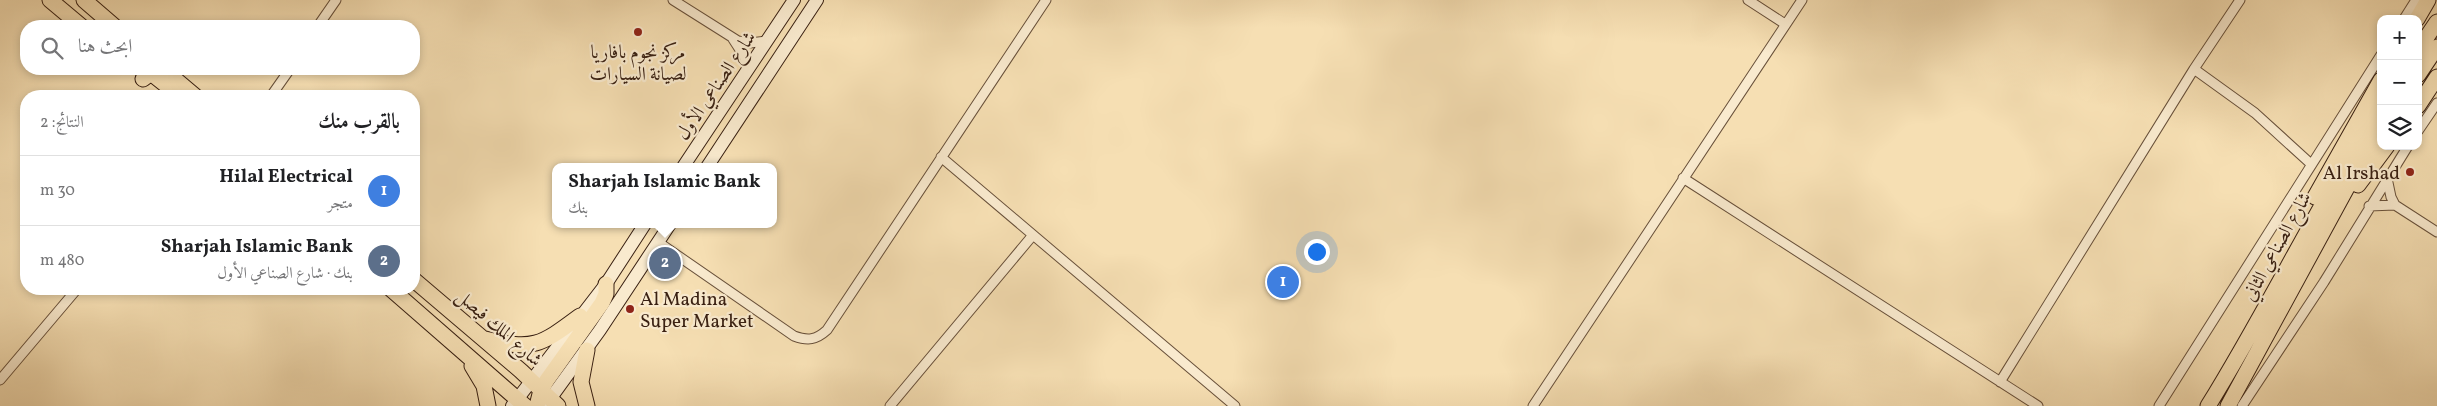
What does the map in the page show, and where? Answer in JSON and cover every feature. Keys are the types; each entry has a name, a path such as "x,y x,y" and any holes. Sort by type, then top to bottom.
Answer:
{"main road":[{"path":"50,0 74,20"},
{"path":"84,0 107,20"},
{"name":"شارع الصناعي الأول","path":"686,163 794,0"},
{"name":"شارع الصناعي الأول","path":"711,163 817,0"},
{"path":"2419,15 2428,0"},
{"path":"2422,18 2434,0"},
{"path":"2422,44 2437,22"},
{"path":"2422,69 2437,47"},
{"path":"138,75 156,90"},
{"path":"154,75 180,90"},
{"path":"169,75 183,90"},
{"path":"2419,105 2437,77"},
{"path":"2299,244 2316,194 2377,87"},
{"name":"شارع الصناعي الثاني","path":"2208,406 2232,368 2299,244 2377,114"},
{"name":"شارع الصناعي الثاني","path":"2228,406 2350,182 2377,138"},
{"path":"2328,225 2384,150"},
{"path":"483,338 510,345 530,345 550,338 580,316 606,284 642,228"},
{"path":"544,398 587,350 667,228"},
{"path":"544,398 602,303 606,294 606,284"},
{"name":"شارع الملك فيصل","path":"420,285 483,338 544,398"},
{"path":"398,295 521,404 532,396 544,398"},
{"path":"544,398 580,316"},
{"path":"457,347 480,378 487,395 488,406"},
{"path":"587,350 581,382 587,406"}],"street":[{"path":"322,20 336,0"},
{"path":"673,0 733,39 750,43 767,41"},
{"path":"658,242 794,336 812,340 827,330 1046,0"},
{"path":"1748,0 1785,24"},
{"path":"1533,406 1682,178 1802,0"},
{"path":"2000,382 2194,69 2240,0"},
{"path":"2407,15 2416,0"},
{"path":"733,39 744,56 748,69"},
{"path":"2159,406 2378,60"},
{"path":"2194,69 2255,113 2311,164"},
{"path":"275,90 286,75"},
{"path":"2422,125 2437,103"},
{"path":"2242,406 2321,286 2405,150"},
{"path":"941,156 1235,406"},
{"path":"1682,178 2038,406"},
{"path":"2387,178 2395,205 2437,232"},
{"path":"2369,206 2395,205"},
{"path":"890,406 1033,235"},
{"path":"0,380 72,295"}],"place":[{"name":"مركز نجوم بافاريا لصيانة السيارات","path":"638,32"},
{"name":"Al Irshad","path":"2410,172"},
{"name":"Sharjah Islamic Bank","path":"665,263"},
{"name":"Hilal Electrical","path":"1283,282"},
{"name":"Al Madina Super Market","path":"630,309"}]}
